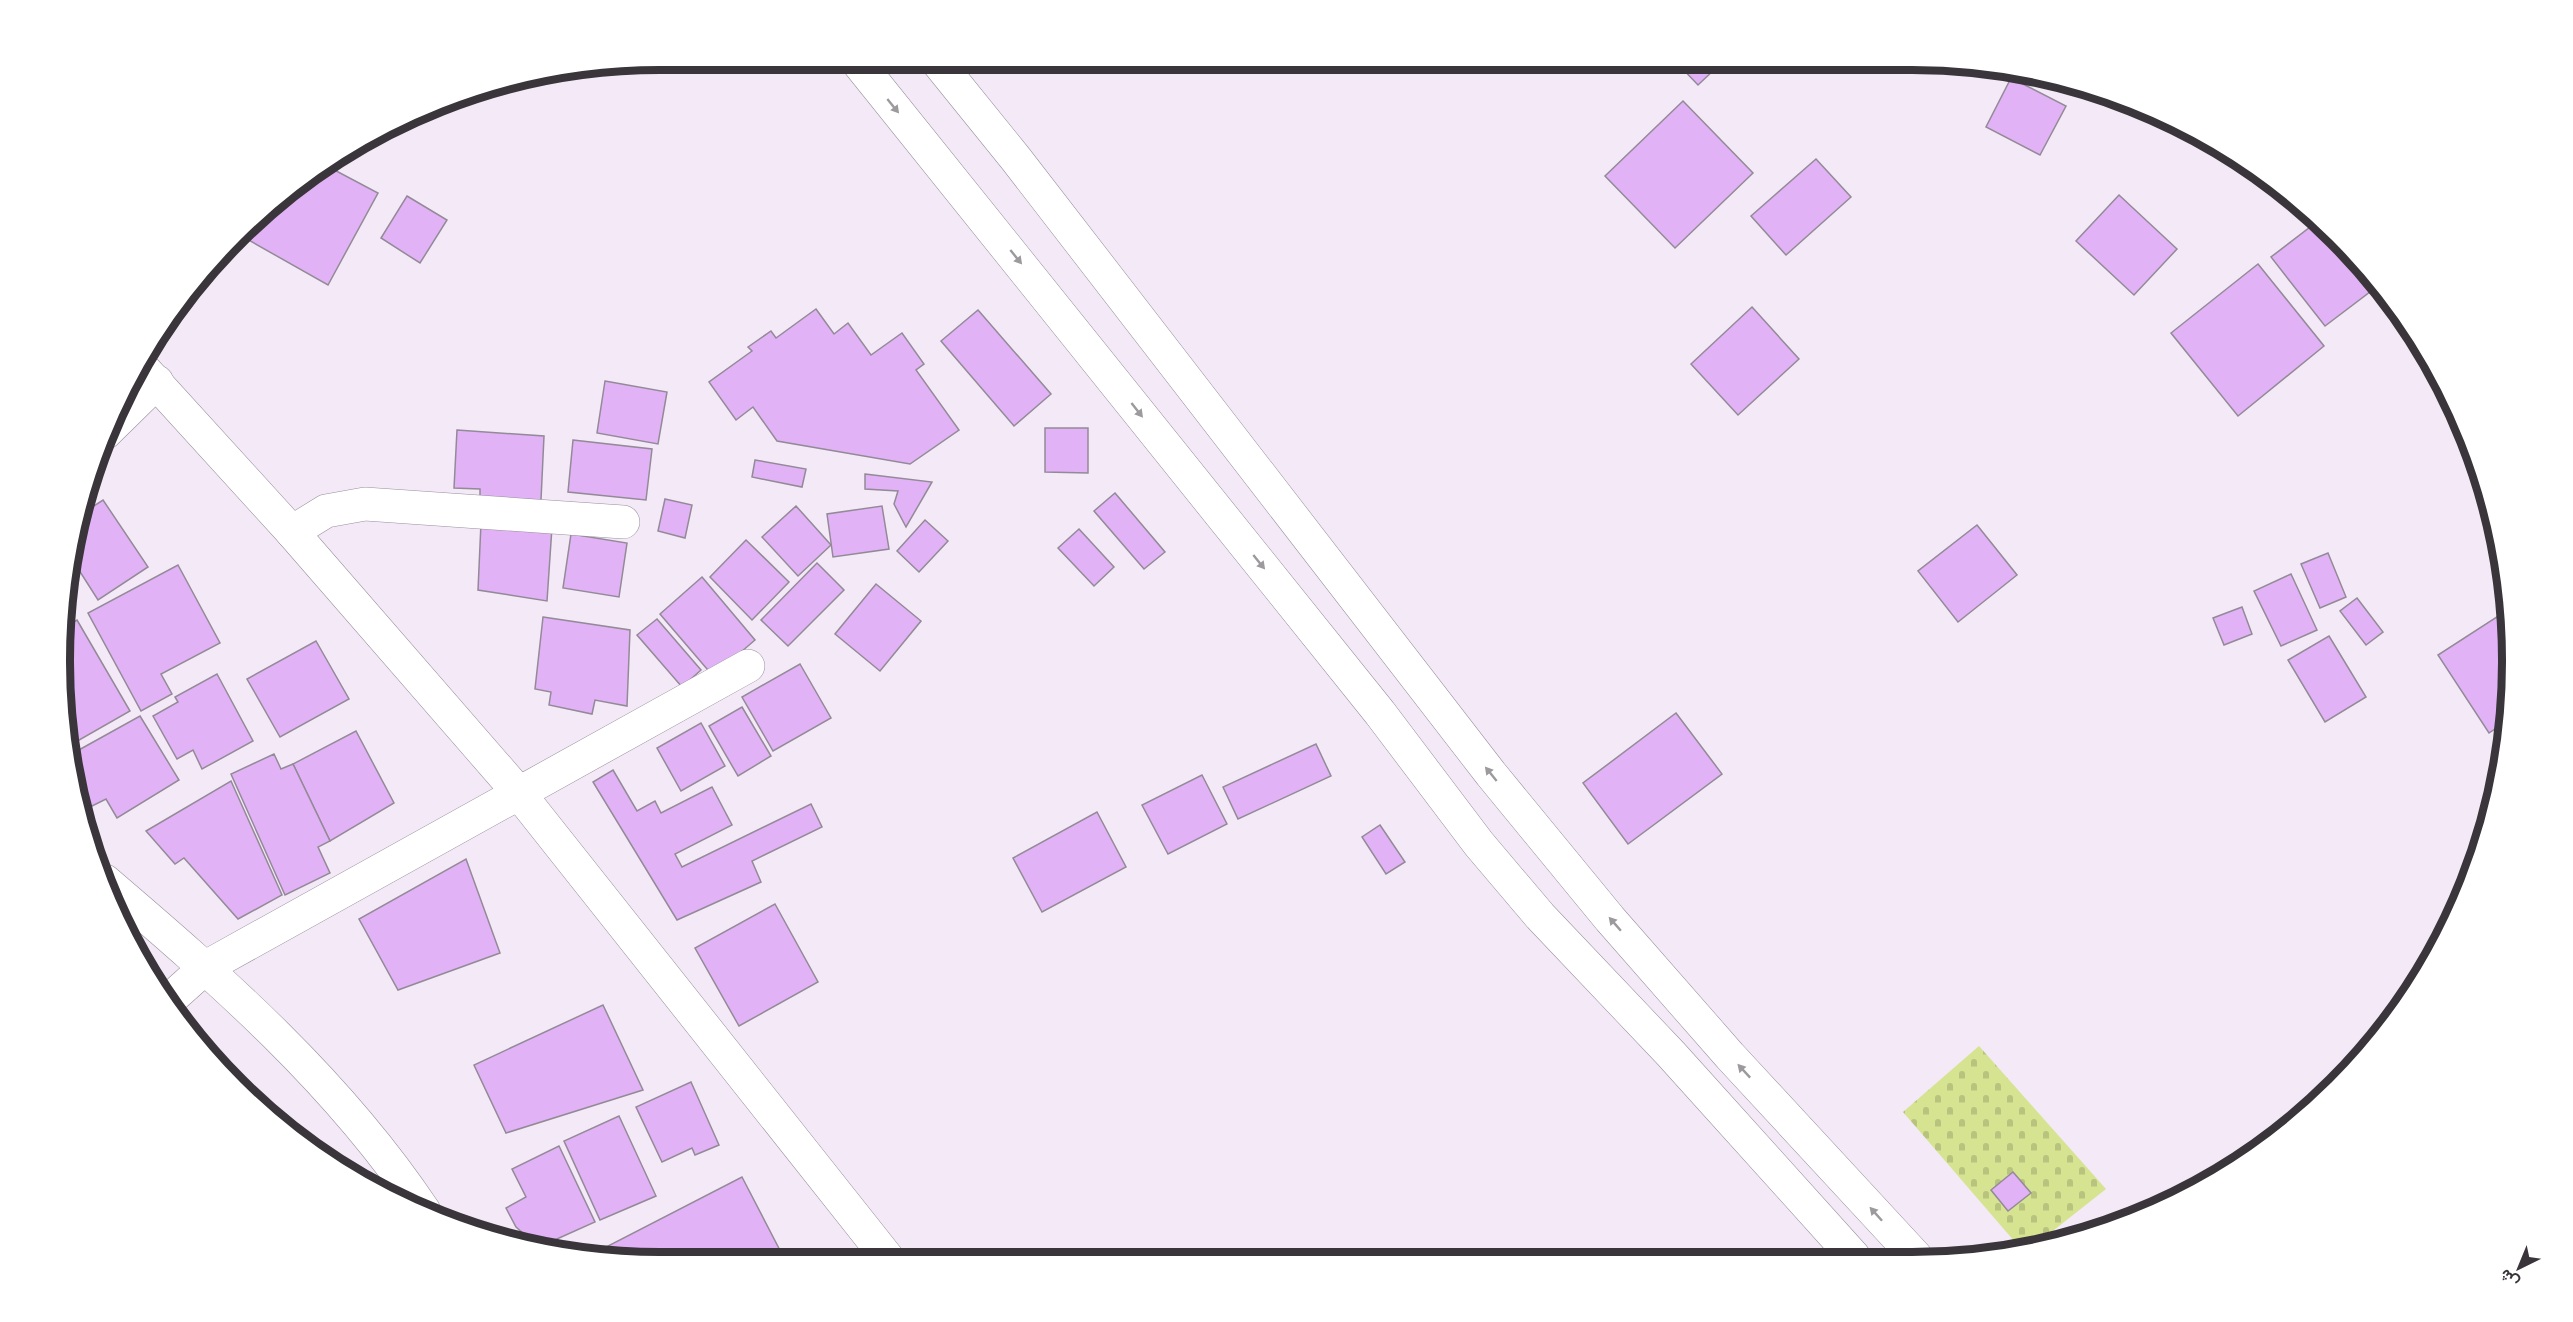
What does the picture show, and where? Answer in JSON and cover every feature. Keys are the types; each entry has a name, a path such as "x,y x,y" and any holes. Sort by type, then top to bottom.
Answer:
{"street":[{"path":"864,70 1380,713 1479,844 1540,916 1671,1054 1849,1252"},
{"path":"944,70 1016,159 1506,792 1610,919 1715,1039 1911,1252"},
{"path":"139,386 148,373 292,532 518,792 883,1252"},
{"path":"292,532 326,511 365,504 623,522"},
{"path":"175,995 206,967 748,666"},
{"path":"117,891 206,967 339,1098 415,1198"}],"green space":[{"path":"1979,1046 2106,1189 2047,1235 2015,1242 1903,1112"}],"building":[{"path":"1684,70 1714,70 1698,85"},
{"path":"2010,79 2066,106 2040,155 1986,127"},
{"path":"1683,101 1753,173 1675,248 1605,176"},
{"path":"1816,159 1851,197 1786,255 1751,216"},
{"path":"334,170 378,193 328,285 247,239"},
{"path":"2119,195 2177,249 2134,295 2076,241"},
{"path":"407,196 447,220 420,263 381,238"},
{"path":"2311,226 2330,243 2371,291 2325,326 2271,257"},
{"path":"2258,264 2324,346 2238,416 2171,333"},
{"path":"1752,307 1799,359 1738,415 1691,364"},
{"path":"816,309 834,334 848,323 871,355 902,333 924,364 916,370 959,430 910,464 777,441 753,407 736,420 709,382 752,351 748,347 771,331 776,338"},
{"path":"978,310 1051,394 1014,426 941,341"},
{"path":"605,381 667,392 658,444 597,433"},
{"path":"1045,428 1088,428 1088,473 1045,472"},
{"path":"457,430 544,436 541,500 480,498 480,489 454,488"},
{"path":"573,440 652,449 646,500 568,492"},
{"path":"755,460 806,469 802,487 752,477"},
{"path":"865,474 932,482 906,527 894,504 898,491 865,489"},
{"path":"1115,493 1165,552 1144,569 1094,511"},
{"path":"665,499 692,505 685,538 658,531"},
{"path":"103,500 148,567 98,600 78,569 91,508"},
{"path":"796,506 831,545 798,576 762,537"},
{"path":"882,506 889,549 833,557 827,514"},
{"path":"925,520 948,541 919,572 897,551"},
{"path":"481,523 552,527 547,601 478,590"},
{"path":"1977,525 2017,575 1958,622 1918,571"},
{"path":"1079,529 1114,567 1094,586 1058,548"},
{"path":"571,534 627,543 619,597 563,588"},
{"path":"746,540 789,582 752,620 710,577"},
{"path":"2328,553 2346,597 2320,608 2301,564"},
{"path":"817,563 844,590 788,646 761,620"},
{"path":"178,565 220,643 161,674 172,694 141,711 88,613"},
{"path":"2291,574 2317,630 2281,646 2254,591"},
{"path":"702,577 755,640 713,676 660,614"},
{"path":"876,584 921,621 880,671 835,634"},
{"path":"2357,598 2383,632 2366,645 2340,611"},
{"path":"2242,607 2252,634 2224,645 2213,618"},
{"path":"2500,615 2502,661 2498,727 2489,733 2438,655"},
{"path":"543,617 630,630 627,706 595,700 592,714 549,705 551,692 535,689"},
{"path":"657,619 701,670 682,687 637,635"},
{"path":"77,620 130,711 77,742 70,661 72,623"},
{"path":"2329,636 2366,697 2325,722 2288,660"},
{"path":"316,641 349,699 280,737 247,679"},
{"path":"800,664 831,718 773,751 742,697"},
{"path":"217,674 253,741 202,769 193,750 177,759 153,716 178,702 175,697"},
{"path":"742,707 771,756 738,776 709,726"},
{"path":"1676,713 1722,774 1628,844 1583,783"},
{"path":"140,716 179,780 117,818 106,799 89,807 78,750"},
{"path":"701,723 725,766 681,791 657,748"},
{"path":"356,731 394,803 330,841 293,764"},
{"path":"1316,744 1331,776 1238,819 1223,787"},
{"path":"274,754 281,769 293,764 330,841 318,847 330,873 285,895 231,774"},
{"path":"613,770 637,811 655,801 661,813 712,787 732,825 675,854 682,867 811,804 822,827 752,861 761,882 677,920 593,782"},
{"path":"1202,775 1227,824 1168,854 1142,805"},
{"path":"231,781 282,895 238,919 184,858 175,864 146,831"},
{"path":"1097,812 1126,867 1042,912 1013,858"},
{"path":"1380,825 1405,862 1386,874 1362,837"},
{"path":"466,859 500,953 398,990 359,919"},
{"path":"775,904 818,982 739,1026 695,948"},
{"path":"603,1005 643,1090 506,1133 474,1065"},
{"path":"691,1082 719,1145 695,1155 692,1148 662,1162 636,1107"},
{"path":"619,1116 656,1196 600,1220 564,1141"},
{"path":"559,1146 595,1222 552,1241 525,1235 516,1227 506,1208 526,1197 512,1169"},
{"path":"2013,1172 2031,1193 2008,1211 1991,1190"},
{"path":"742,1177 781,1252 661,1252 609,1249 608,1246"}]}
